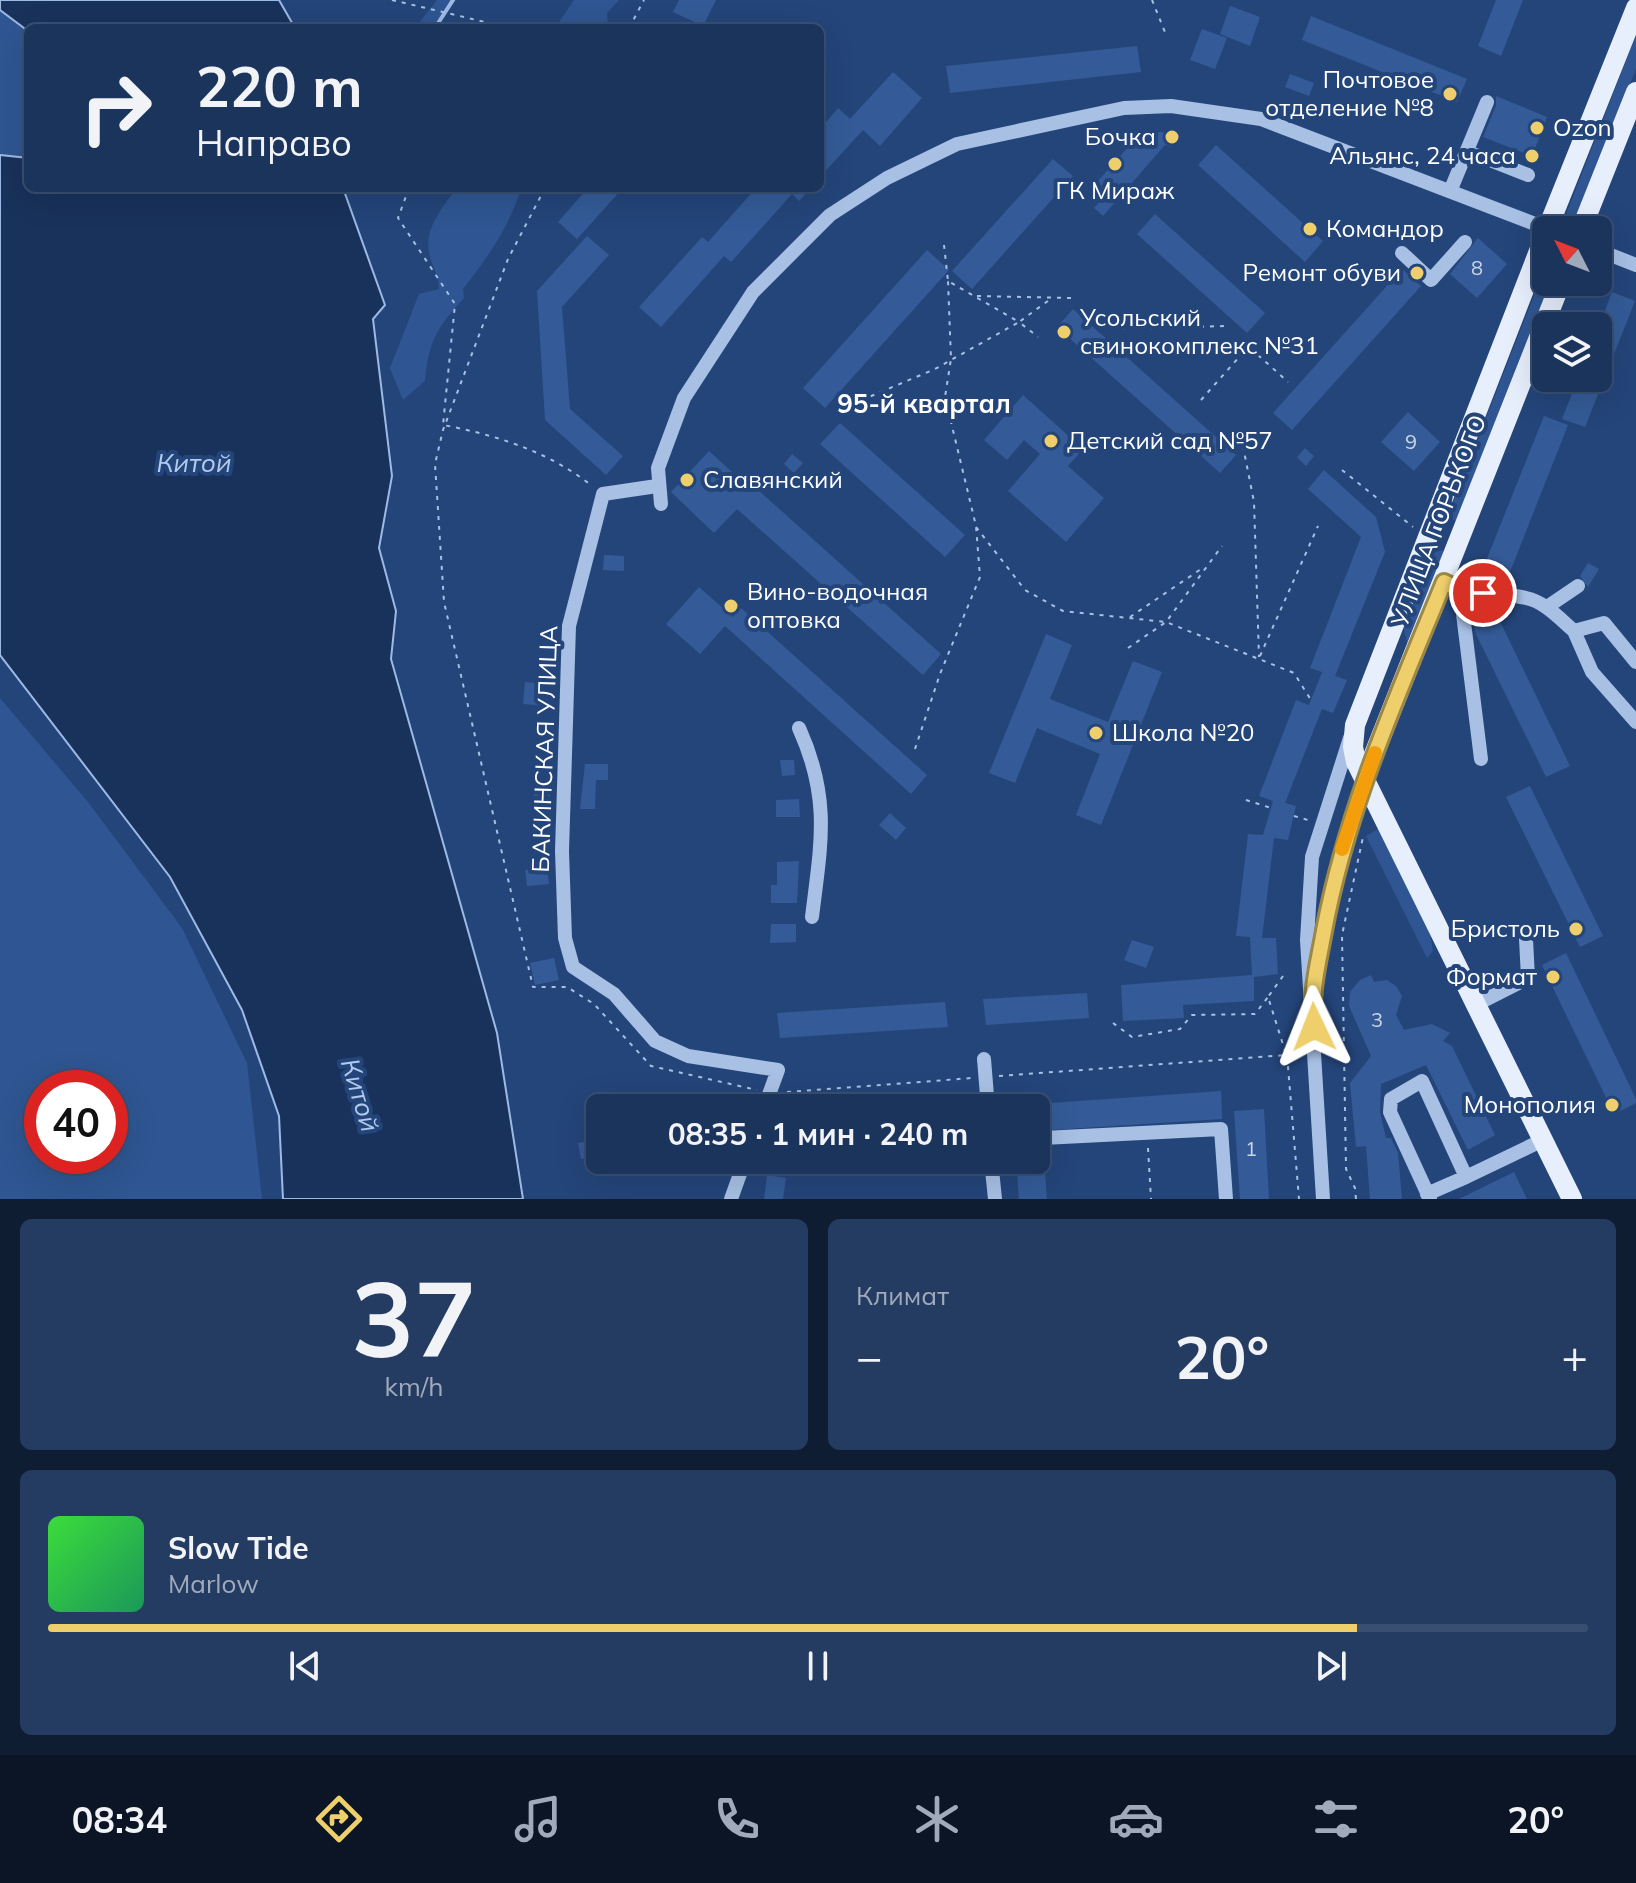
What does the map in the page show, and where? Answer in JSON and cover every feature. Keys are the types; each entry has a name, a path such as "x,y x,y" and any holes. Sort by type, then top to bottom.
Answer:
{"main road":[{"name":"УЛИЦА ГОРЬКОГО","path":"1553,216 1636,8"},
{"path":"1587,216 1636,92"},
{"name":"УЛИЦА ГОРЬКОГО","path":"1365,777 1353,747 1355,725 1532,270"},
{"name":"УЛИЦА ГОРЬКОГО","path":"1365,777 1452,586 1466,524 1556,296"},
{"path":"1435,519 1439,528 1449,534 1466,524"},
{"path":"1365,777 1572,1199"}],"street":[{"path":"1451,189 1487,102"},
{"path":"661,504 657,486 658,468 684,398 753,292 830,215 887,178 957,144 1124,108 1171,106 1261,119 1451,189 1532,224"},
{"path":"1467,151 1528,175"},
{"path":"1402,253 1431,280 1465,242"},
{"path":"1612,256 1636,265"},
{"path":"603,494 657,486"},
{"name":"БАКИНСКАЯ УЛИЦА","path":"603,494 569,626 562,851 565,938 573,967 614,994 655,1041 688,1056 778,1070 770,1092"},
{"path":"1481,759 1452,586 1528,598 1547,607 1574,631 1592,672 1636,722"},
{"path":"1547,607 1578,586"},
{"path":"1574,631 1604,623 1636,662"},
{"name":"УЛИЦА ГОРЬКОГО","path":"1311,998 1307,940 1312,857 1355,725"},
{"path":"799,728 813,760 823,824 812,917"},
{"name":"УЛИЦА ГОРЬКОГО","path":"1311,998 1333,879 1365,777"},
{"path":"1477,1004 1528,978 1526,939"},
{"path":"1311,998 1323,1199"},
{"path":"984,1059 987,1094"},
{"path":"1466,1177 1422,1081 1391,1099 1390,1112 1428,1196 1543,1140"},
{"path":"1050,1138 1221,1129 1226,1199"},
{"path":"731,1199 740,1174"},
{"path":"992,1174 995,1199"}],"path":[{"path":"392,0 489,24"},
{"path":"631,24 644,0"},
{"path":"1152,0 1167,37"},
{"path":"408,192 398,218 455,304 444,425 435,464 444,602 533,987 567,987 594,1004 651,1066 729,1086 770,1092 1287,1055"},
{"path":"444,425 508,259 543,192"},
{"path":"915,749 940,674 980,577 976,526 945,397 951,359 944,245"},
{"path":"948,281 1019,322 1038,337"},
{"path":"976,296 1072,298"},
{"path":"843,408 951,359 1019,322 1052,298"},
{"path":"1120,329 1225,326"},
{"path":"1201,400 1248,347"},
{"path":"1258,355 1288,382"},
{"path":"444,425 498,436 558,464 603,494"},
{"path":"1241,436 1254,502 1259,658"},
{"path":"1342,470 1415,529"},
{"path":"976,526 1025,590 1063,611 1166,622 1294,673 1311,700"},
{"path":"1259,658 1318,526"},
{"path":"1128,648 1166,622 1222,546"},
{"path":"1129,618 1206,566"},
{"path":"1246,800 1271,808"},
{"path":"1294,816 1314,822"},
{"path":"1356,1199 1355,1188 1346,1169 1342,935 1363,837"},
{"path":"1113,1023 1132,1037 1180,1029 1192,1015 1255,1014 1283,976"},
{"path":"1268,997 1287,1055 1299,1199"},
{"path":"1147,1133 1151,1199"}],"shaded area":[{"path":"437,0 456,0 439,24 418,24"},
{"path":"574,0 619,0 607,13 608,24 558,24"},
{"path":"0,10 24,28 24,158 0,155"},
{"path":"1636,35 1636,69 1578,216 1565,216"},
{"path":"454,192 520,192 497,241 463,289 464,298 436,336 425,381 403,400 390,368 419,294 439,289 428,243 432,226"},
{"path":"1534,296 1548,296 1541,312 1532,312 1532,336 1459,522 1447,518"},
{"path":"1436,548 1447,553 1408,647 1403,625"},
{"path":"0,698 88,802 182,928 247,1063 262,1199 0,1199"},
{"path":"1378,829 1430,934 1433,951 1427,958 1366,836"}],"water":[{"path":"0,0 279,0 293,24 24,24 24,28 0,10"},
{"name":"Китой","path":"0,155 24,158 24,192 344,192 385,305 373,319 392,476 379,548 396,611 391,659 497,1033 523,1199 283,1199 279,1116 242,1010 170,877 0,655"}],"building":[{"path":"679,0 716,0 704,24 673,12"},
{"path":"1496,0 1523,0 1501,56 1478,46"},
{"path":"1230,6 1260,17 1250,46 1220,34"},
{"path":"1311,16 1467,79 1457,102 1302,40"},
{"path":"1202,29 1227,38 1215,69 1190,60"},
{"path":"1137,46 1141,72 950,93 946,66"},
{"path":"893,72 922,98 880,146 863,130 824,173 824,124 838,108 850,119"},
{"path":"1290,74 1314,83 1309,96 1285,87"},
{"path":"1496,96 1547,117 1532,156 1483,137 1496,106"},
{"path":"1142,132 1172,132 1171,147 1165,145 1103,216 1094,208 1107,193 1096,183"},
{"path":"1216,145 1323,241 1305,262 1198,165"},
{"path":"1053,159 1073,176 972,289 952,271"},
{"path":"584,192 619,192 577,239 558,222"},
{"path":"752,192 807,192 799,201 792,194 731,262 724,256 661,327 639,307 702,237 708,242"},
{"path":"1155,214 1265,313 1247,333 1137,234"},
{"path":"587,236 609,255 562,307 570,409 623,456 606,475 545,420 537,291"},
{"path":"1478,238 1507,264 1477,298 1450,274"},
{"path":"927,250 949,270 825,408 803,388"},
{"path":"1402,269 1421,286 1292,430 1273,413"},
{"path":"1612,292 1635,301 1612,359 1612,312 1604,312"},
{"path":"1073,309 1236,455 1220,473 1057,327"},
{"path":"1573,392 1599,392 1585,427 1562,419"},
{"path":"1023,395 1083,449 1068,466 1104,498 1066,542 1008,491 1040,454 1024,440 1007,460 984,440"},
{"path":"1408,412 1440,442 1414,471 1381,442"},
{"path":"1544,416 1568,425 1508,577 1484,566"},
{"path":"840,423 965,535 945,557 820,444"},
{"path":"1305,448 1314,456 1306,466 1297,457"},
{"path":"709,451 753,491 756,488 941,654 923,675 737,509 714,533 671,492"},
{"path":"792,454 803,463 794,473 784,464"},
{"path":"1324,470 1376,517 1385,552 1335,676 1347,680 1333,713 1322,709 1285,803 1296,806 1288,840 1274,838 1262,938 1276,938 1278,974 1254,977 1254,1001 1183,1005 1184,1018 1123,1021 1121,985 1252,975 1250,937 1236,936 1248,834 1263,835 1273,801 1259,796 1296,700 1309,705 1322,672 1310,668 1361,537 1308,489"},
{"path":"604,555 624,556 624,571 603,570"},
{"path":"1588,563 1599,569 1588,587 1580,576"},
{"path":"699,587 733,617 741,608 927,775 911,794 725,626 700,654 666,624"},
{"path":"1497,615 1570,766 1546,777 1475,632 1474,626"},
{"path":"1046,634 1072,645 1050,699 1108,722 1133,661 1162,672 1101,825 1076,815 1100,754 1037,728 1015,783 989,773"},
{"path":"525,682 548,684 546,706 523,704"},
{"path":"780,760 794,760 795,775 782,776"},
{"path":"585,764 608,764 608,780 596,780 595,809 580,809"},
{"path":"534,782 550,782 550,796 534,796"},
{"path":"1530,786 1603,936 1580,947 1506,797"},
{"path":"799,799 800,817 776,817 776,800"},
{"path":"890,813 906,828 896,840 879,825"},
{"path":"799,861 797,903 771,903 771,885 777,885 777,862"},
{"path":"547,868 549,884 527,886 525,870"},
{"path":"771,924 796,924 796,942 770,943"},
{"path":"1132,940 1154,947 1146,968 1124,960"},
{"path":"1566,953 1636,1099 1636,1103 1614,1114 1542,965"},
{"path":"554,958 559,980 535,985 530,963"},
{"path":"1371,975 1374,982 1387,980 1396,986 1402,996 1396,1015 1404,1030 1432,1024 1450,1033 1443,1041 1452,1046 1495,1135 1468,1150 1426,1065 1381,1084 1380,1112 1386,1138 1391,1138 1398,1153 1402,1199 1370,1199 1366,1146 1356,1147 1350,1083 1371,1056 1349,1006 1350,992 1360,980"},
{"path":"1087,993 1089,1018 986,1025 983,999"},
{"path":"945,1002 948,1027 780,1038 777,1013"},
{"path":"1221,1091 1222,1119 1050,1130 1050,1103"},
{"path":"1264,1109 1269,1199 1240,1199 1234,1111"},
{"path":"586,1142 586,1158 581,1159 578,1143"},
{"path":"1514,1172 1527,1199 1459,1199"},
{"path":"1017,1174 1045,1174 1047,1199 1019,1199"},
{"path":"767,1175 786,1178 783,1199 764,1199"}],"waterway":[{"path":"438,24 453,0"}],"slow traffic":[{"path":"1342,849 1375,753"}],"place":[{"name":"Почтовое отделение №8","path":"1450,94"},
{"name":"Ozon","path":"1537,128"},
{"name":"Бочка","path":"1172,137"},
{"name":"Альянс, 24 часа","path":"1532,156"},
{"name":"ГК Мираж","path":"1115,164"},
{"name":"Командор","path":"1310,229"},
{"name":"Ремонт обуви","path":"1417,273"},
{"name":"Усольский свинокомплекс №31","path":"1064,332"},
{"name":"Детский сад №57","path":"1051,441"},
{"name":"Славянский","path":"687,480"},
{"name":"Вино-водочная оптовка","path":"731,606"},
{"name":"Школа №20","path":"1096,733"},
{"name":"Бристоль","path":"1576,929"},
{"name":"Формат","path":"1553,977"},
{"name":"Монополия","path":"1612,1105"}],"district":[{"name":"95-й квартал","path":"924,404"}],"route":[{"path":"1314,1027 1311,998 1333,879 1365,777 1444,582 1460,590 1483,593"}]}
